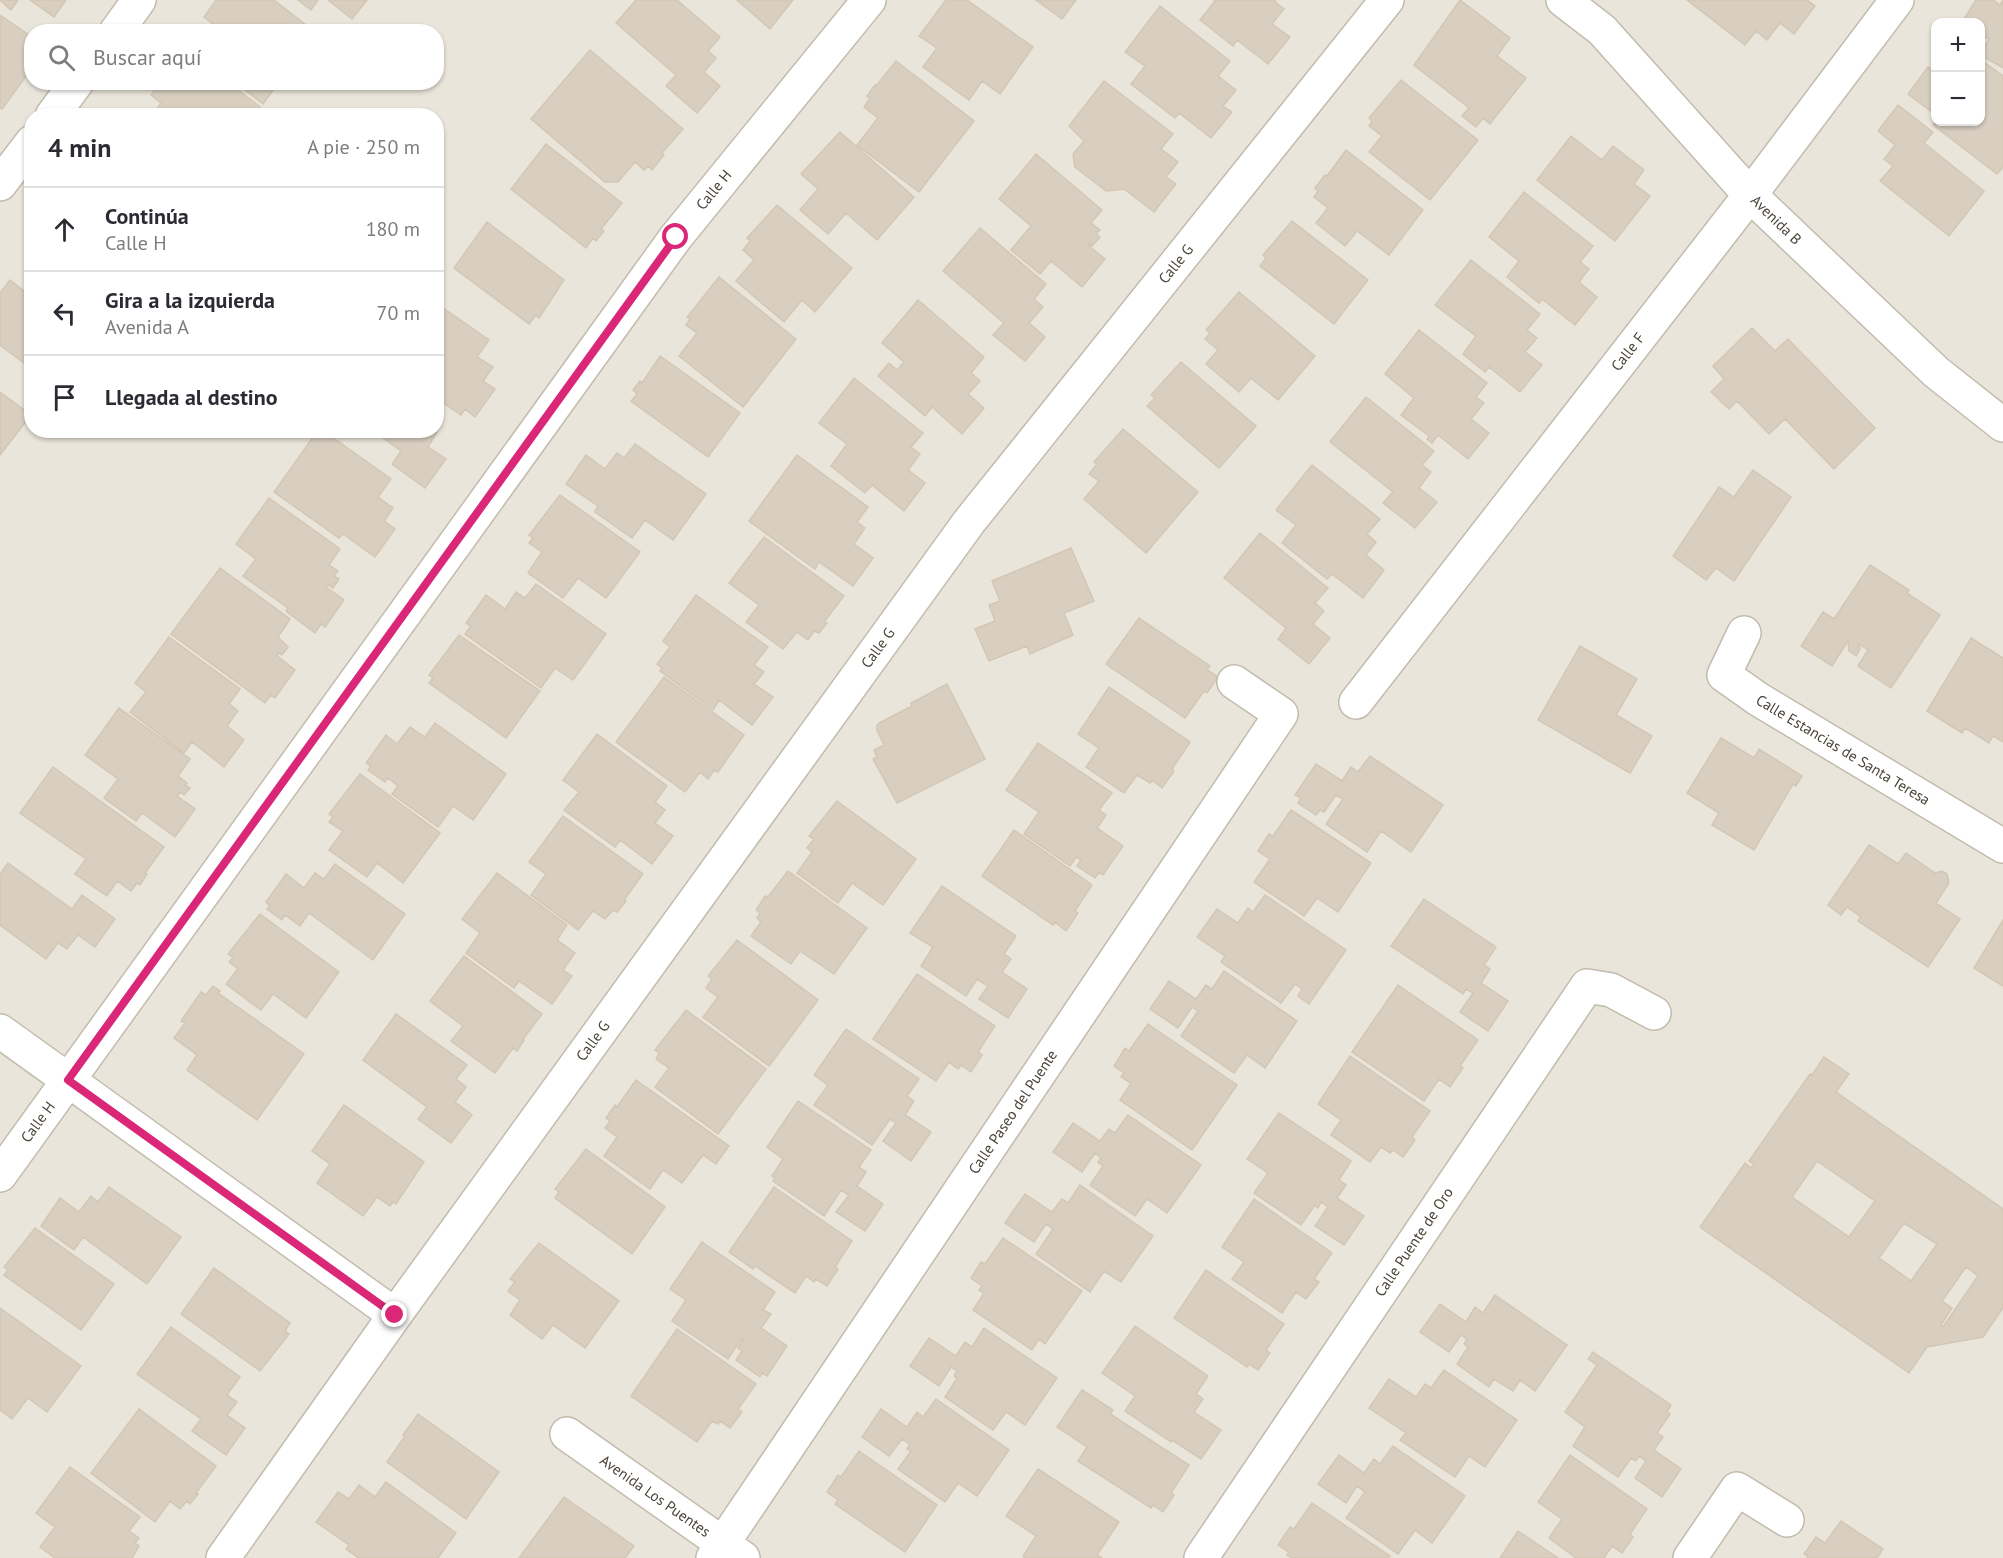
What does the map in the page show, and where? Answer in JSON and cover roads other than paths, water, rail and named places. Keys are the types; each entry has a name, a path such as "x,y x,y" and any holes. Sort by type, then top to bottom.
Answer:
{"street":[{"path":"122,24 140,0"},
{"name":"Calle H","path":"0,1175 676,237 869,0"},
{"name":"Calle G","path":"222,1558 969,522 1387,0"},
{"name":"Avenida B","path":"1563,0 1602,30 1750,195 1936,372 2003,425"},
{"name":"Calle F","path":"1356,702 1750,195 1897,0"},
{"path":"58,108 71,90"},
{"path":"0,184 24,152"},
{"name":"Calle Estancias de Santa Teresa","path":"1744,633 1724,675 1758,699 2003,846"},
{"name":"Calle Paseo del Puente","path":"726,1553 1281,714 1234,682"},
{"name":"Calle Puente de Oro","path":"1201,1558 1587,986 1611,990 1654,1013"},
{"path":"0,1031 395,1315"},
{"name":"Avenida Los Puentes","path":"567,1434 726,1553"},
{"path":"1690,1558 1737,1489 1787,1520"}]}
